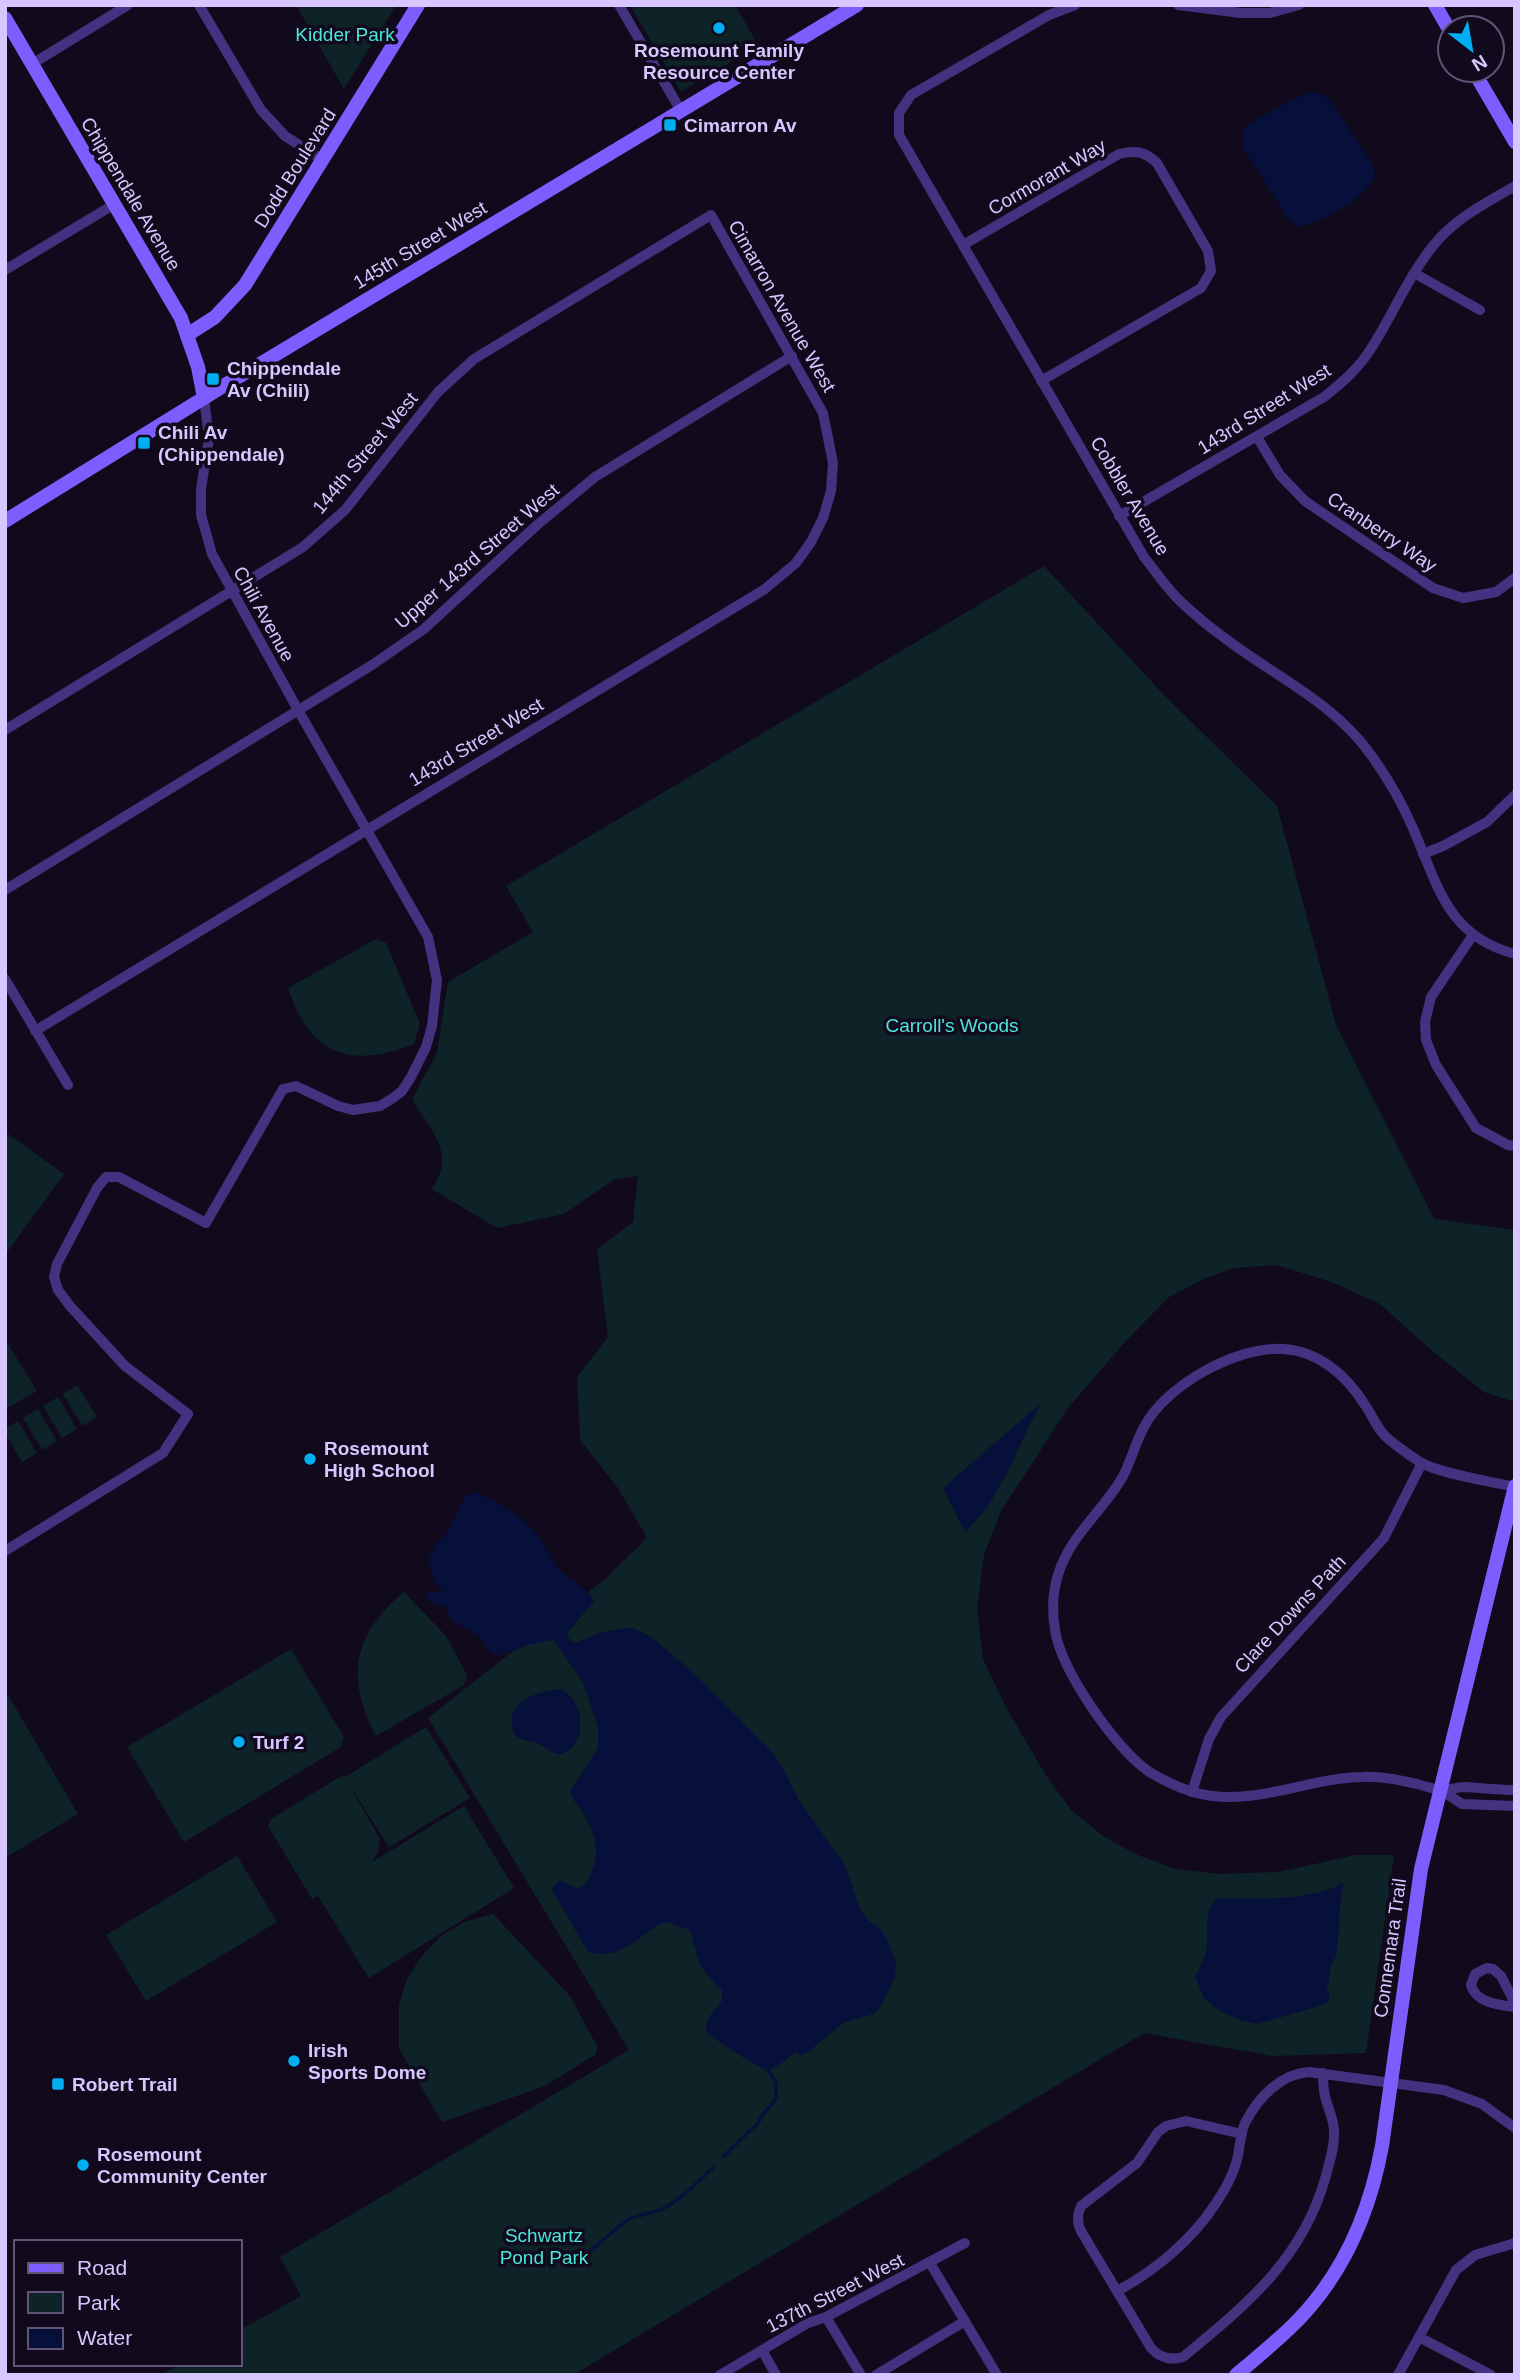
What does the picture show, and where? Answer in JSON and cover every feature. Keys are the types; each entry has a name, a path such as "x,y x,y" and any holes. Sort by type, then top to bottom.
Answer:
{"street":[{"path":"32,64 128,5"},
{"path":"199,5 261,110 285,136 323,160"},
{"name":"Dodd Boulevard","path":"187,335 215,317 240,291 418,5"},
{"path":"620,5 681,111"},
{"name":"145th Street West","path":"5,522 204,398 857,5"},
{"name":"Cobbler Avenue","path":"1075,5 1049,15 911,95 899,113 900,135 1144,557 1180,601 1223,637 1307,694 1342,722 1369,751 1392,784 1449,911 1473,935 1500,950 1515,954"},
{"path":"1178,5 1241,13 1299,5"},
{"name":"Chippendale Avenue","path":"5,18 172,301 187,335 204,398"},
{"path":"1481,84 1515,142"},
{"name":"Cormorant Way","path":"962,245 1119,155 1135,151 1147,154 1157,163 1202,240 1208,251 1212,271 1201,288 1041,381"},
{"name":"143rd Street West","path":"1119,516 1324,397 1352,374 1371,349 1414,273 1434,244 1457,222 1515,186"},
{"path":"5,270 113,205"},
{"name":"Cimarron Avenue West","path":"711,215 823,413"},
{"name":"144th Street West","path":"5,730 303,547 333,522 438,393 474,359 711,215"},
{"path":"1414,273 1480,310"},
{"name":"Upper 143rd Street West","path":"5,890 372,665 424,629 537,525 596,477 792,356"},
{"name":"Chili Avenue","path":"5,1551 163,1453 188,1414 125,1366 70,1307 58,1290 54,1277 57,1264 97,1188 106,1177 119,1177 206,1223 283,1089 296,1086 338,1106 353,1110 380,1106 402,1091 426,1047 432,1026 437,980 428,937 209,548 201,515 201,489 209,438 204,398"},
{"name":"143rd Street West","path":"35,1031 765,589 796,563 823,518 831,491 833,463 823,413"},
{"name":"Cranberry Way","path":"1256,437 1280,475 1305,501 1433,588 1463,598 1496,592 1515,578"},
{"path":"1423,854 1487,822 1515,795"},
{"path":"1473,935 1431,997 1425,1022 1426,1040 1436,1065 1476,1128 1515,1146"},
{"path":"5,979 68,1085"},
{"path":"1515,1487 1422,1464 1385,1437 1355,1388 1339,1372 1316,1357 1287,1349 1264,1348 1233,1358 1186,1383 1158,1406 1144,1427 1115,1491 1069,1547 1058,1575 1054,1595 1055,1631 1081,1691 1123,1748 1146,1770 1166,1782 1217,1798 1254,1797 1321,1781 1363,1776 1392,1778 1441,1790 1462,1804 1515,1806"},
{"name":"Clare Downs Path","path":"1192,1792 1209,1739 1221,1717 1384,1538 1422,1464"},
{"name":"Connemara Trail","path":"1236,2375 1302,2316 1344,2259 1366,2211 1382,2146 1417,1889 1515,1487"},
{"path":"1441,1790 1465,1787 1515,1790"},
{"path":"1487,1968 1497,1972 1515,2005 1485,2001 1477,1996 1471,1985 1475,1973 1487,1968"},
{"path":"1117,2291 1147,2273 1192,2233 1211,2211 1233,2174 1244,2124 1280,2080 1298,2073 1323,2073 1444,2090 1493,2110 1515,2127"},
{"path":"1242,2134 1185,2121 1166,2126 1158,2132 1138,2162 1081,2206 1078,2214 1077,2222 1081,2231 1151,2348 1166,2359 1183,2357 1244,2306 1278,2269 1301,2236 1322,2190 1334,2140 1335,2129 1326,2099 1323,2073"},
{"name":"137th Street West","path":"720,2375 808,2323 826,2317 965,2243"},
{"path":"1398,2375 1450,2277 1462,2264 1484,2251 1515,2243"},
{"path":"930,2263 997,2375"},
{"path":"826,2317 860,2375"},
{"path":"876,2375 965,2322"},
{"path":"1419,2337 1491,2375"},
{"path":"762,2350 776,2375"}],"green space":[{"name":"Kidder Park","path":"296,5 396,5 344,89"},
{"path":"630,5 735,5 758,45 681,92"},
{"name":"Carroll's Woods","path":"1044,566 1165,696 1277,806 1336,1025 1434,1219 1515,1230 1515,1402 1484,1392 1431,1350 1380,1304 1332,1282 1276,1265 1234,1268 1208,1277 1169,1297 1125,1342 1068,1408 1001,1511 984,1555 977,1609 983,1659 1006,1707 1045,1774 1071,1810 1103,1836 1135,1854 1175,1869 1220,1874 1278,1872 1356,1855 1394,1855 1366,2053 1272,2056 1144,2033 573,2375 161,2375 177,2366 242,2366 242,2329 301,2296 280,2257 629,2050 428,1718 605,1579 647,1538 618,1488 580,1440 577,1377 608,1337 597,1249 633,1222 638,1176 615,1179 564,1214 497,1228 432,1189 441,1170 442,1154 432,1129 412,1099 437,1053 448,982 533,932 506,886"},
{"path":"376,939 386,943 420,1024 414,1044 371,1055 352,1055 336,1051 321,1042 308,1029 288,988"},
{"path":"5,1132 64,1174 5,1255"},
{"path":"5,1339 37,1391 5,1409"},
{"path":"77,1385 97,1417 82,1426 63,1394"},
{"path":"58,1397 77,1429 62,1438 43,1406"},
{"path":"38,1409 57,1441 42,1450 23,1418"},
{"path":"18,1421 37,1453 22,1462 5,1433 5,1429"},
{"path":"404,1592 446,1636 467,1675 464,1685 376,1736 360,1695 359,1658 374,1624"},
{"name":"Turf 2","path":"291,1649 344,1737 341,1747 184,1842 127,1747"},
{"path":"5,1690 78,1814 5,1858"},
{"path":"426,1727 470,1798 389,1847 347,1781 380,1839 378,1852 372,1862 464,1806 514,1888 369,1978 318,1896 312,1899 268,1826 271,1819"},
{"path":"237,1856 277,1922 146,2001 106,1935"},
{"path":"493,1914 570,1996 597,2046 596,2054 545,2086 442,2122 399,2049 399,2005 407,1979 421,1957 441,1936 464,1922"}],"water":[{"path":"1312,92 1325,95 1332,103 1374,167 1375,178 1351,203 1320,220 1298,227 1288,219 1244,149 1243,136 1248,124 1301,95"},
{"path":"1041,1403 997,1491 985,1510 965,1532 943,1488"},
{"path":"475,1492 502,1506 528,1525 566,1576 591,1596 594,1601 567,1633 569,1639 575,1643 600,1633 631,1627 650,1636 696,1675 772,1752 800,1802 845,1865 860,1909 869,1921 881,1929 896,1962 895,1977 879,2009 873,2014 843,2023 808,2052 802,2055 795,2052 768,2070 745,2059 706,2032 709,2019 722,2001 722,1990 700,1963 690,1930 666,1922 613,1953 588,1952 552,1890 560,1881 577,1888 585,1884 596,1857 593,1834 570,1791 598,1748 598,1727 583,1682 553,1640 497,1656 478,1635 452,1621 444,1606 427,1600 424,1594 443,1591 434,1582 428,1560 436,1544 447,1532 465,1496"},
{"path":"561,1689 573,1699 580,1723 577,1739 567,1752 556,1753 514,1734 512,1723 517,1706 542,1692"},
{"path":"1342,1883 1344,1886 1337,1947 1326,1987 1330,1996 1328,2002 1257,2024 1218,2010 1204,1998 1195,1976 1207,1949 1210,1909 1218,1898 1300,1896 1330,1889"}],"waterway":[{"path":"723,2157 758,2123 776,2098 776,2083 768,2070"},
{"path":"564,2261 590,2251 626,2221 669,2205 713,2168"}],"place":[{"name":"Rosemount Family Resource Center","path":"719,28"},
{"name":"Cimarron Av","path":"670,125"},
{"name":"Chippendale Av (Chili)","path":"213,379"},
{"name":"Chili Av (Chippendale)","path":"144,443"},
{"name":"Rosemount High School","path":"310,1459"},
{"name":"Turf 2","path":"239,1742"},
{"name":"Irish Sports Dome","path":"294,2061"},
{"name":"Robert Trail","path":"58,2084"},
{"name":"Rosemount Community Center","path":"83,2165"}],"park label":[{"name":"Schwartz Pond Park","path":"544,2246"}]}
